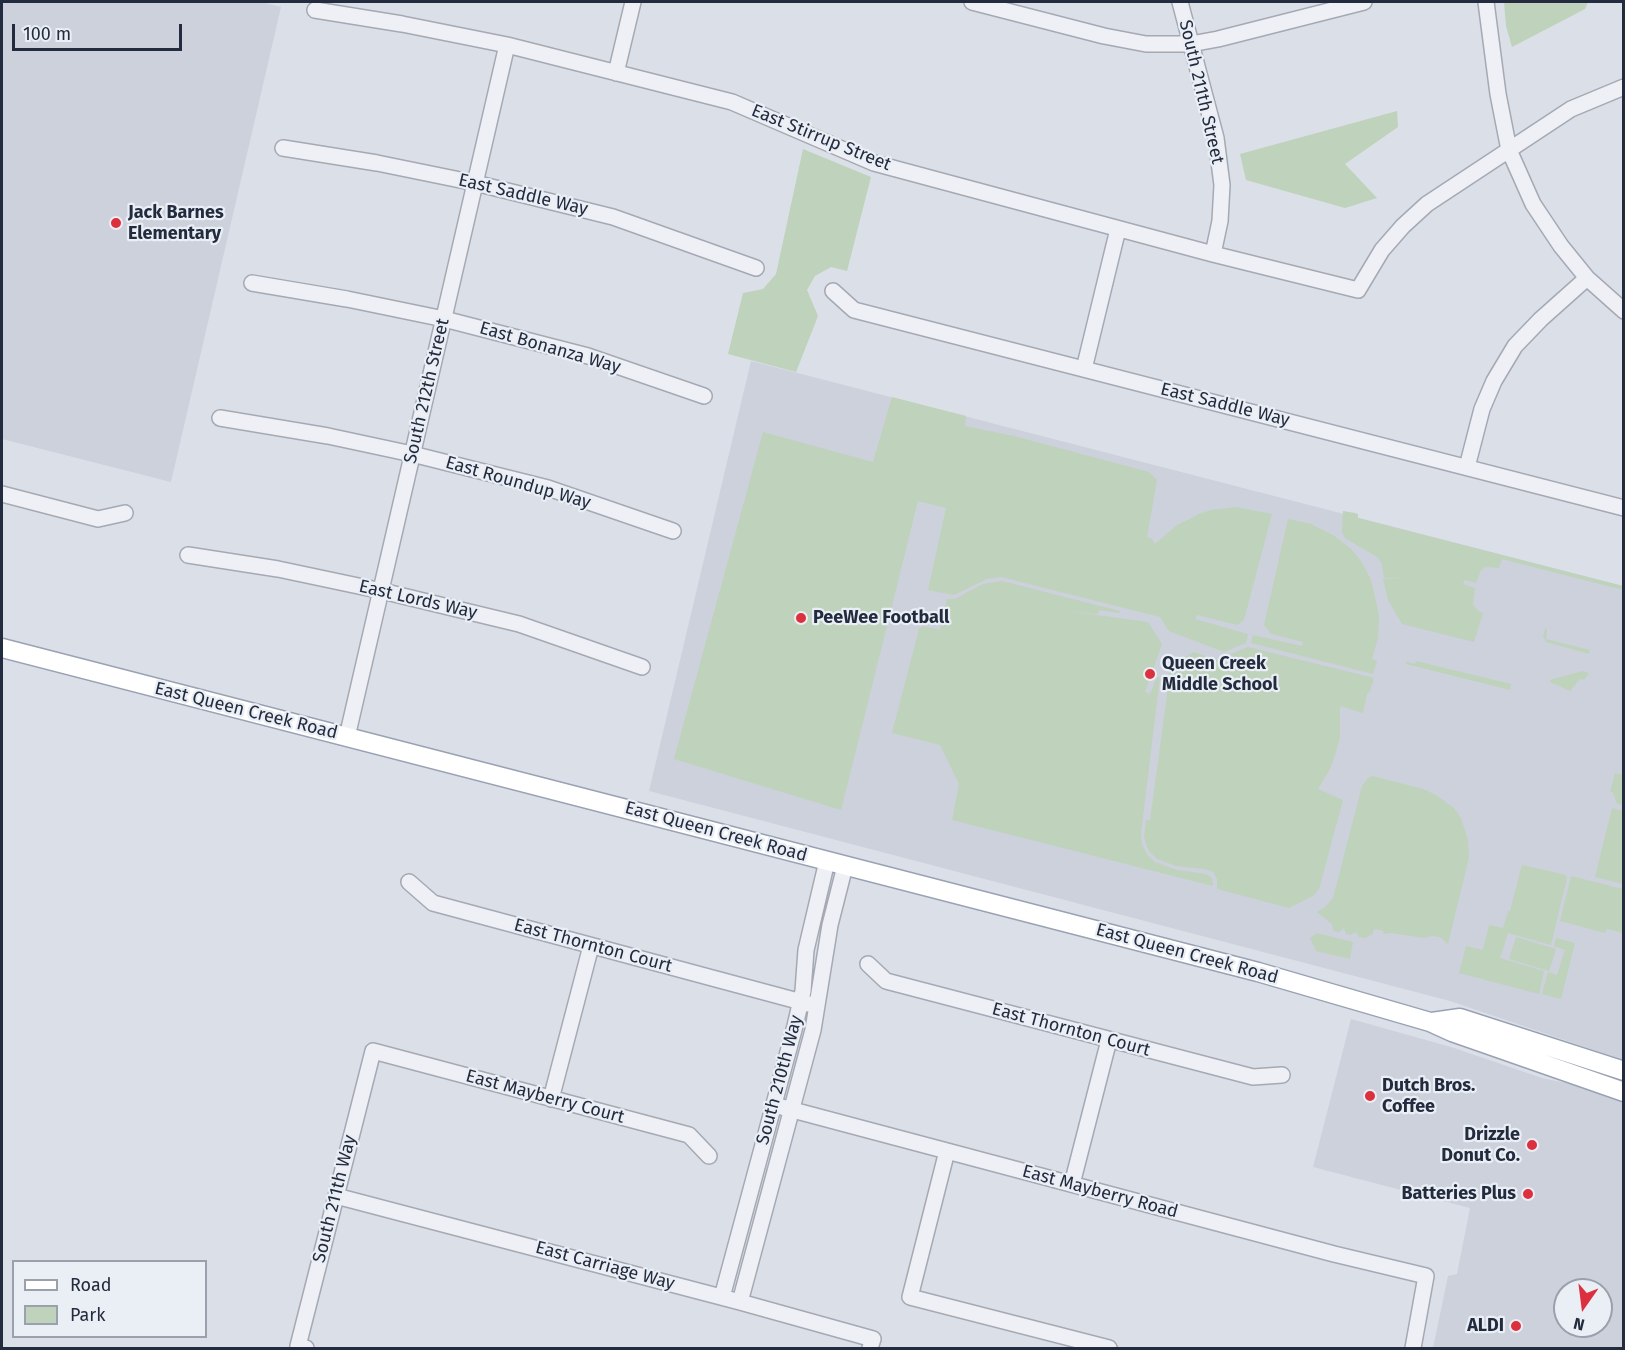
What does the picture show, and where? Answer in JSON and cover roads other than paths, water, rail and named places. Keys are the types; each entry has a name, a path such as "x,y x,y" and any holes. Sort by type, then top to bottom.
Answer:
{"main road":[{"name":"East Queen Creek Road","path":"2,648 1258,972 1430,1022 1452,1032 1623,1092"},
{"name":"East Queen Creek Road","path":"1430,1022 1460,1018 1623,1071"}],"street":[{"path":"616,72 633,2"},
{"path":"972,2 1104,36 1146,44 1191,44 1218,39 1364,2"},
{"name":"South 211th Street","path":"1179,2 1216,138 1222,185 1220,221 1213,255"},
{"path":"1486,2 1498,94 1509,150 1533,204 1560,246 1587,278 1623,311"},
{"name":"East Stirrup Street","path":"315,10 402,24 507,45 732,102 874,163 1213,255 1358,290 1382,250 1403,226 1427,204 1509,150"},
{"name":"South 212th Street","path":"347,737 507,45"},
{"path":"1509,150 1572,109 1623,87"},
{"name":"East Saddle Way","path":"283,148 377,163 475,183 613,217 756,268"},
{"path":"1084,369 1118,229"},
{"path":"1467,467 1482,409 1494,381 1515,346 1587,278"},
{"name":"East Bonanza Way","path":"252,283 444,319 588,356 704,396"},
{"name":"East Saddle Way","path":"833,291 854,310 1623,508"},
{"name":"East Roundup Way","path":"220,418 328,436 412,454 548,488 673,531"},
{"path":"2,494 98,519 126,513"},
{"name":"East Lords Way","path":"188,555 278,569 519,624 642,667"},
{"name":"South 210th Way","path":"722,1297 800,1002 807,950 827,861"},
{"name":"South 210th Way","path":"740,1302 818,1007 830,925 845,866"},
{"name":"East Thornton Court","path":"409,882 434,903 818,1007"},
{"path":"551,1099 591,946"},
{"name":"East Thornton Court","path":"868,964 886,981 1253,1077 1282,1076"},
{"path":"1072,1185 1109,1040"},
{"name":"East Mayberry Court","path":"373,1051 689,1135 709,1156"},
{"name":"South 211th Way","path":"302,1347 336,1196 373,1051"},
{"name":"East Mayberry Road","path":"774,1105 1334,1254 1426,1276 1413,1348"},
{"path":"947,1151 910,1297 1099,1347"},
{"name":"East Carriage Way","path":"336,1196 722,1297 871,1344"}],"place":[{"name":"Jack Barnes Elementary","path":"116,223"},
{"name":"PeeWee Football","path":"801,618"},
{"name":"Queen Creek Middle School","path":"1150,674"},
{"name":"Dutch Bros. Coffee","path":"1370,1096"},
{"name":"Drizzle Donut Co.","path":"1532,1145"},
{"name":"Batteries Plus","path":"1528,1194"},
{"name":"ALDI","path":"1516,1326"}]}
